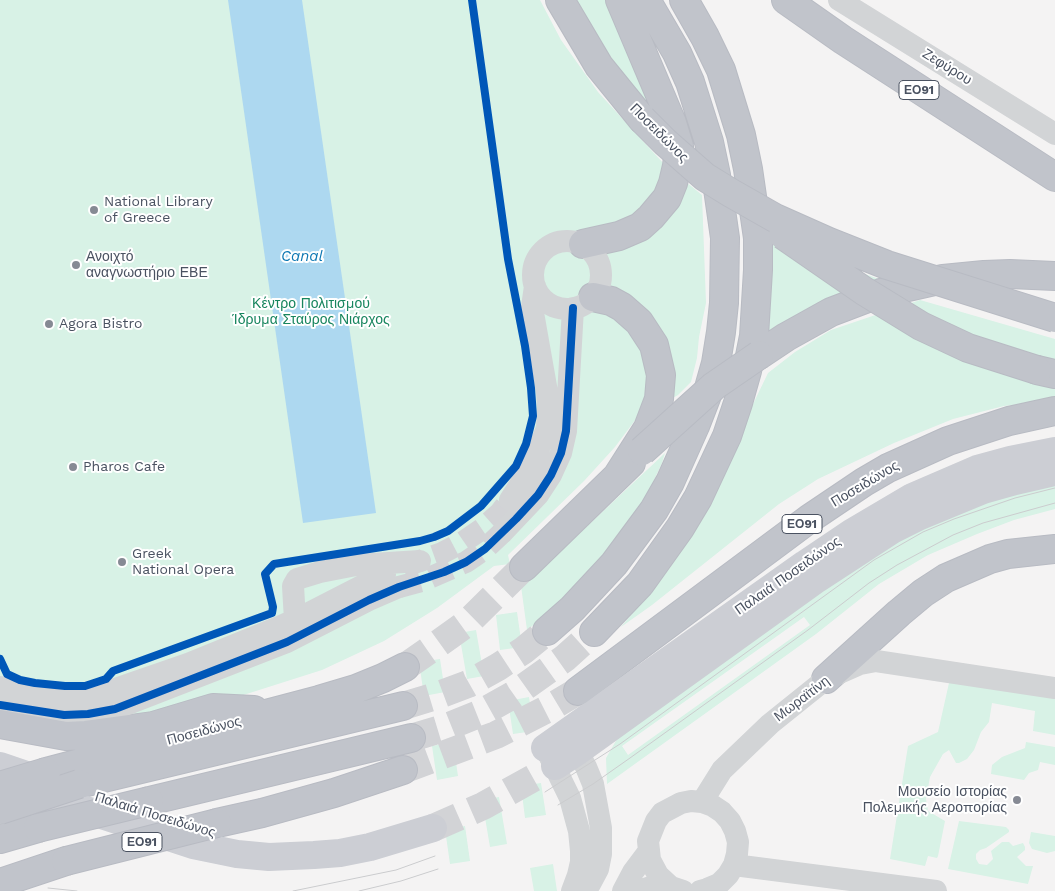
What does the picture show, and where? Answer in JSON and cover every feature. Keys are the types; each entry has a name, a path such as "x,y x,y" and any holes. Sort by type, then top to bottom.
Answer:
{"highway":[{"name":"Ποσειδώνος","path":"560,0 599,66 642,119 690,165 718,185 751,205 829,242 887,265 1055,318"},
{"path":"583,244 619,236 640,227 652,217 667,198 677,166 679,146 672,123 620,0"},
{"path":"547,631 572,609 614,564 654,510 670,482 707,395 716,363 721,332 725,238 709,142 690,82 677,53 646,0"},
{"path":"594,632 640,584 680,528 698,498 727,436 747,371 754,336 758,279 758,238 741,135 720,70 705,37 684,0"},
{"name":"ΕΟ91","path":"786,0 843,40 1055,176"},
{"path":"690,165 730,198 864,291 921,326 976,351 1055,374"},
{"path":"524,566 642,451 714,386 786,337 831,312 880,293 952,278 1010,274 1055,276"},
{"path":"583,303 611,301 622,307 639,322 654,345 661,375 659,399 648,428 618,476"},
{"name":"Ποσειδώνος","path":"578,692 801,525 864,482 888,468 948,441 1008,421 1055,411"},
{"path":"826,679 899,613 923,593 946,578 990,559 1008,554 1055,549"},
{"name":"Ποσειδώνος","path":"0,786 46,772 278,712 356,688 405,667"},
{"path":"0,810 78,784 403,706"},
{"path":"0,724 66,736 153,726 213,708 278,712"},
{"path":"0,839 38,828 411,738"},
{"name":"ΕΟ91","path":"0,883 66,861 217,823 262,814 403,770"}],"main road":[{"name":"Παλαιά Ποσειδώνος","path":"561,750 813,558 851,533 912,497 977,469 1055,451"},
{"name":"Παλαιά Ποσειδώνος","path":"561,750 892,530 920,516 983,490 1055,472"},
{"name":"Παλαιά Ποσειδώνος","path":"0,766 202,832 242,839 307,839 334,836 395,822 432,819 370,847 289,857 237,854 165,837 0,782"}],"street":[{"name":"Ζεφύρου","path":"839,0 1055,134"},
{"path":"566,241 583,244 594,254 601,268 598,288 583,303 563,309 554,306 539,295 535,286 533,275 535,263 549,245 566,241"},
{"path":"510,500 532,466 547,428 547,392 532,306 535,286"},
{"path":"503,532 538,495 551,475 561,453 566,431 583,303"},
{"path":"295,620 293,586 297,579 320,572 356,565 420,561"},
{"path":"0,687 62,698 104,693 188,664 392,580 369,600 287,642 115,709 88,714 64,715 0,705"},
{"name":"Μωραϊτίνη","path":"702,802 714,782 734,757 770,724 826,679 860,664 876,661 1055,688"},
{"path":"561,750 580,841 581,862 572,891"},
{"path":"561,750 592,784 598,804 602,834 601,854 598,869 584,891"},
{"path":"677,889 658,876 650,860 648,841 651,831 662,813 681,803 702,802 722,812 730,821 735,831 738,848 734,865 728,875 719,884 708,890 700,891"},
{"path":"623,891 633,872 648,852"},
{"path":"734,865 936,891"},
{"path":"638,891 654,886 677,889"}],"green space":[{"name":"Κέντρο Πολιτισμού Ίδρυμα Σταύρος Νιάρχος","path":"0,0 540,0 561,40 598,92 664,164 702,195 706,303 691,382 678,395 636,419 615,447 584,481 508,555 510,564 494,566 437,608 384,641 322,670 212,705 0,733"},
{"path":"577,0 611,0 653,112 621,73 586,19"},
{"path":"748,223 859,272 882,280 838,296 797,315 765,334"},
{"path":"920,300 1055,339 1055,400 1004,406 953,419 894,443 818,479 779,504 652,605 621,627 669,569 700,514 768,373 795,352 831,330"},
{"path":"665,453 649,491 627,528 604,558 553,610 527,630 521,586"},
{"path":"1055,479 1055,509 1014,520 977,534 928,555 879,584 816,634 607,784 606,758 617,739 859,562 918,526","holes":["804,617 810,625 628,755 622,746"]},
{"path":"517,612 522,647 500,650 496,615"},
{"path":"476,630 484,676 467,679 459,633"},
{"path":"440,659 445,692 424,696 419,662"},
{"path":"951,674 1055,698 1055,735 1033,731 1035,711 992,703 989,722 981,732 974,750 967,759 956,763 949,750 943,754 930,777 926,799 928,811 945,821 937,858 928,856 925,866 890,859 908,746 938,732"},
{"path":"529,697 534,731 513,734 508,701"},
{"path":"453,742 458,776 437,780 432,746"},
{"path":"1026,742 1055,747 1055,765 1040,762 1038,770 1029,773 1024,780 991,774 992,765 1002,757 1025,748"},
{"path":"541,783 546,815 525,818 521,786"},
{"path":"499,797 507,844 490,847 482,800"},
{"path":"959,821 1006,827 1009,832 980,850 976,854 976,859 979,864 987,865 993,859 991,851 1002,842 1009,842 1013,846 1023,843 1025,850 1017,857 1026,866 1033,866 1028,884 948,869"},
{"path":"465,826 470,861 450,864 445,829"},
{"path":"1031,832 1055,836 1055,851 1047,853 1032,849 1029,843"},
{"path":"553,864 557,891 534,891 530,868"}],"water":[{"name":"Canal","path":"228,0 302,0 376,513 303,523"}],"tunnel":[{"path":"403,567 442,553 463,542 500,513 510,500"},
{"path":"399,587 422,581 466,562 485,549 503,532"},
{"path":"405,667 467,623 524,567"},
{"path":"403,706 468,684 524,650 547,631"},
{"path":"411,738 444,728 479,714 513,695 565,658 594,632"},
{"path":"403,770 496,735 578,691"},
{"path":"433,828 483,806 555,766"}],"tram line":[{"path":"545,792 620,744 874,560 923,532 954,519 1015,498 1055,488"},
{"path":"558,805 593,784 630,758 808,630 869,583 897,565 953,535 983,523 1055,503"},
{"path":"293,891 396,870 435,856"},
{"path":"359,891 401,881 438,869"},
{"path":"48,888 77,891"}],"cycle path":[{"path":"0,659 7,674 20,680 35,683 85,686 106,679 113,671 272,613 273,607 265,574 274,564 420,541 448,531 481,506 516,466 526,444 533,416 531,388 508,259 472,0"},
{"path":"0,705 64,715 88,714 115,709 287,642 369,600 466,562 485,549 538,495 551,475 561,453 566,431 573,308"}],"place":[{"name":"National Library of Greece","path":"94,210"},
{"name":"Ανοιχτό αναγνωστήριο ΕΒΕ","path":"76,265"},
{"name":"Agora Bistro","path":"49,324"},
{"name":"Pharos Cafe","path":"73,467"},
{"name":"Greek National Opera","path":"122,562"},
{"name":"Μουσείο Ιστορίας Πολεμικής Αεροπορίας","path":"1017,800"}]}
